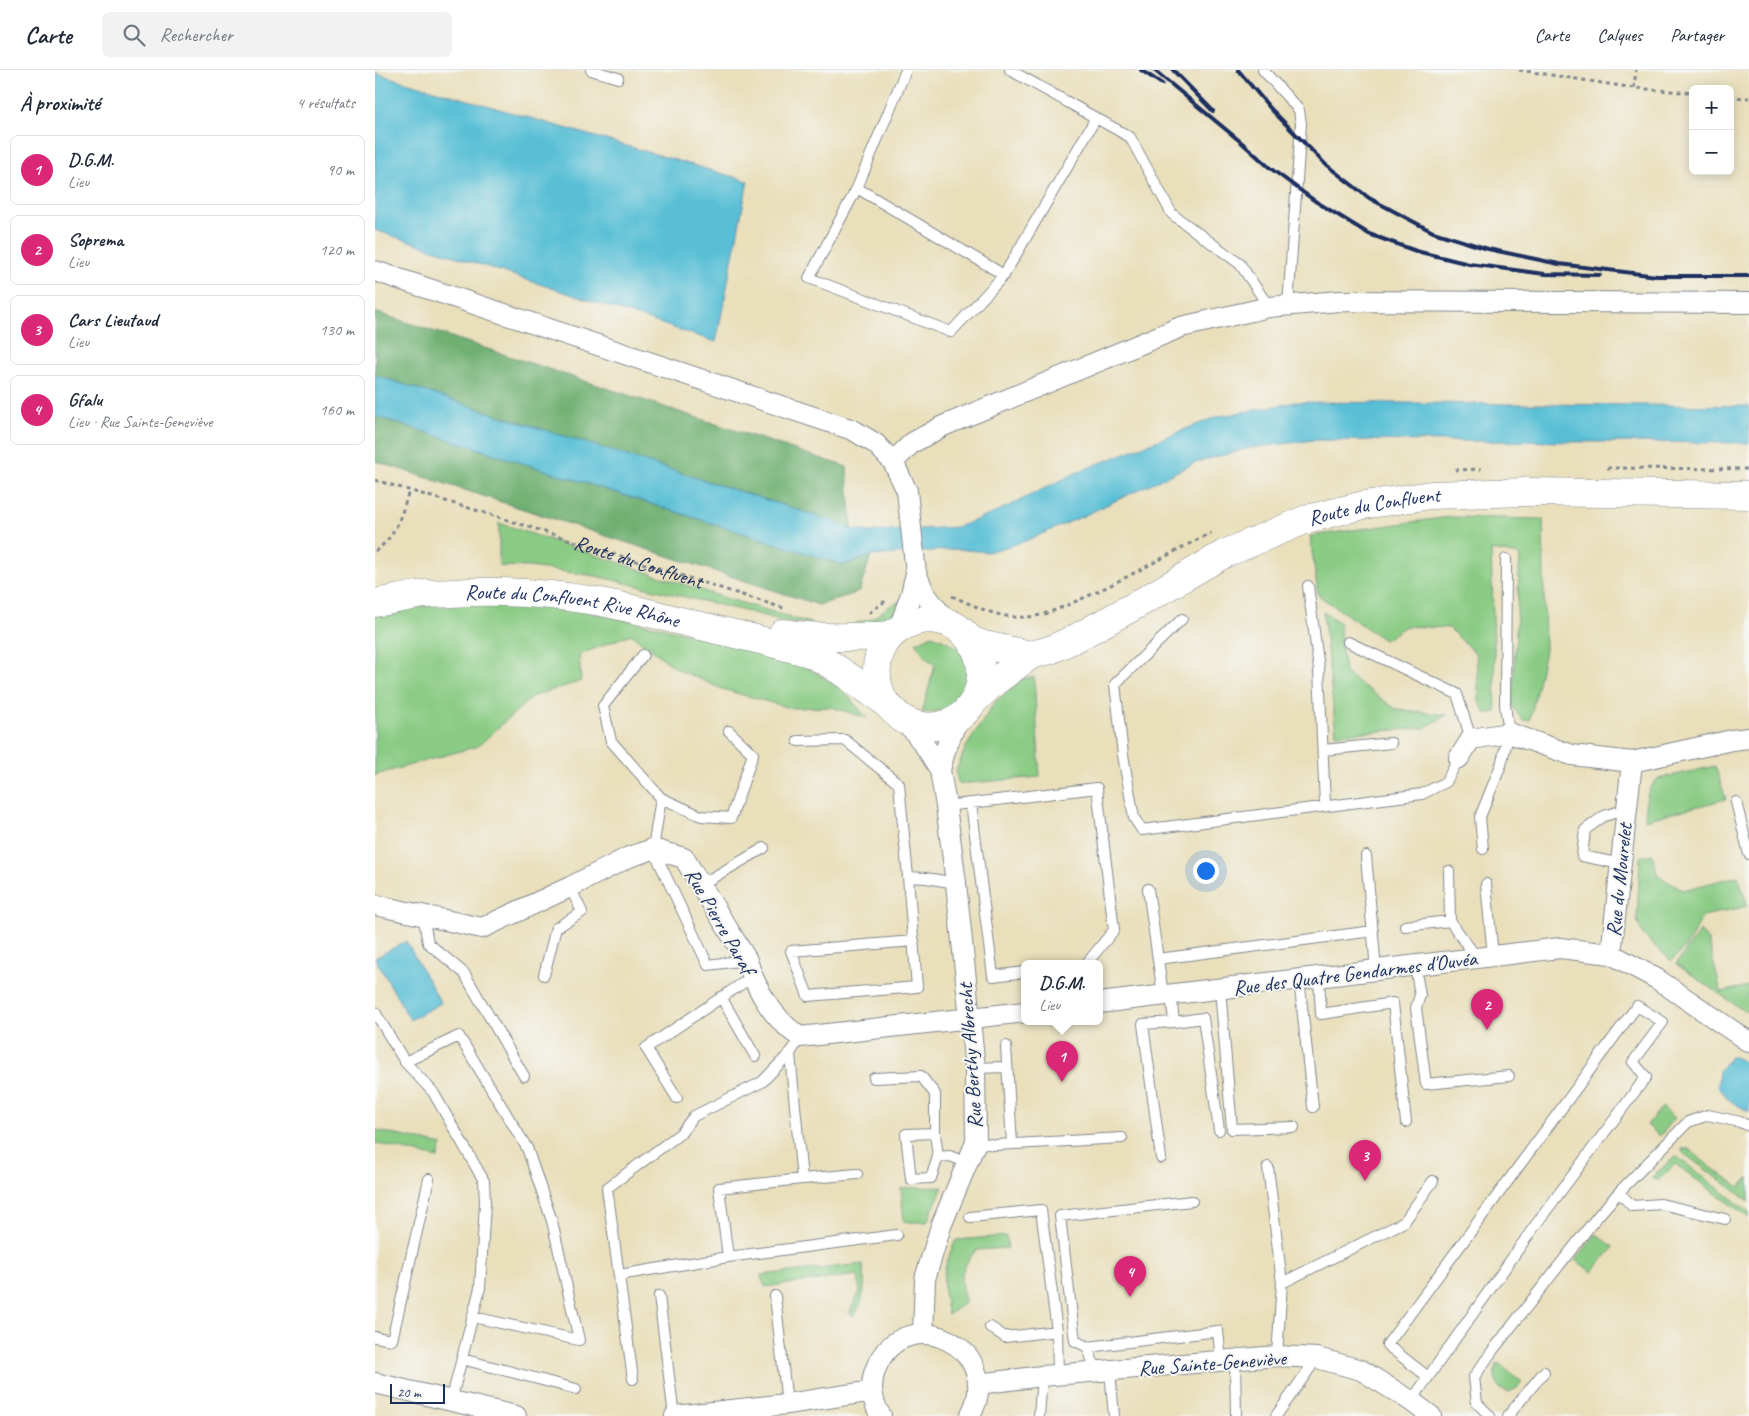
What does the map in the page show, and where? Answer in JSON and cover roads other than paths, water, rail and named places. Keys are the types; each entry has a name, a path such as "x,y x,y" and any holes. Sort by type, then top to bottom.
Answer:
{"main road":[{"name":"Route du Confluent","path":"966,709 1010,669 1031,655 1050,650 1076,638 1224,554 1307,519 1364,505 1431,496 1507,493 1749,495"},
{"name":"Route du Confluent Rive Rhône","path":"375,590 397,584 438,579 482,577 528,579 577,584 770,630 808,637 848,638 895,632"},
{"name":"Route du Confluent Rive Rhône","path":"375,604 419,595 513,592 596,601 811,654 840,670 884,702"},
{"path":"932,620 949,624 961,630 971,640 979,654 982,669 981,685 966,709 941,725 924,726 907,721 893,713 884,702 877,688 875,674 882,646 895,632 915,621 932,620"},
{"name":"Route du Confluent","path":"971,640 984,645 1031,655"}],"street":[{"path":"375,271 853,430 876,444 893,462 907,491 915,567 925,594 949,624"},
{"path":"893,462 912,443 943,426 1181,327 1278,306 1339,301 1749,303"},
{"path":"895,632 911,594 915,567"},
{"name":"Rue Berthy Albrecht","path":"940,770 945,751 966,709"},
{"name":"Rue Berthy Albrecht","path":"907,721 940,770 956,883 975,1068 976,1142 941,1226 925,1279 923,1334"},
{"path":"1459,758 1471,739 1509,733 1572,755 1632,762 1749,738"},
{"name":"Rue du Mourelet","path":"1632,762 1611,954 1657,979 1748,1040"},
{"path":"375,905 482,928 629,857 653,849"},
{"name":"Rue Pierre Paraf","path":"653,849 684,858 750,969 769,1005 786,1028 795,1045"},
{"name":"Rue des Quatre Gendarmes d'Ouvéa","path":"1103,1003 1560,948 1611,954"},
{"path":"795,1045 969,1018 1021,1012"},
{"path":"881,1416 876,1409 872,1393 873,1375 879,1359 891,1346 906,1337 923,1334 939,1336 954,1343 966,1354 975,1368 978,1384 977,1400 970,1416"},
{"name":"Rue Sainte-Geneviève","path":"978,1384 1277,1356 1317,1358 1361,1370 1411,1401 1431,1416"},
{"path":"375,1383 516,1416"},
{"path":"674,1416 787,1404 859,1393 872,1393"}],"lane":[{"path":"591,70 618,78"},
{"path":"906,70 857,188 809,278 951,332 1004,275 1096,118"},
{"path":"1011,70 1130,137 1172,214 1239,264 1278,306"},
{"path":"1263,70 1299,110 1301,124 1278,306"},
{"path":"857,188 1004,275"},
{"path":"1483,849 1479,817 1501,765 1509,733 1505,705 1506,559"},
{"path":"1308,586 1319,670 1325,805"},
{"path":"1182,619 1115,684 1123,755 1134,818 1142,830 1422,794 1446,782 1459,758"},
{"path":"1348,642 1457,694 1471,739"},
{"path":"643,655 603,706 611,741 661,798 701,816 731,818 753,754 729,731"},
{"path":"799,741 845,740 899,784 914,941 917,987 808,996 791,950 914,941"},
{"path":"1323,750 1391,743"},
{"path":"946,806 1097,788 1114,930 1089,960"},
{"path":"661,798 653,849 708,965 750,969"},
{"path":"1736,802 1749,854"},
{"path":"971,803 993,976 1021,972"},
{"path":"1621,864 1583,856 1585,830 1604,816 1627,809"},
{"path":"700,885 764,848"},
{"path":"1366,856 1376,970"},
{"path":"1449,871 1450,921 1485,957"},
{"path":"908,877 956,883"},
{"path":"1485,957 1486,884"},
{"path":"544,975 556,928 582,912 570,887"},
{"path":"1148,889 1158,959 1174,1022"},
{"path":"423,915 428,944 464,973 524,1076"},
{"path":"1405,926 1450,921"},
{"path":"1158,959 1373,931"},
{"path":"1415,966 1420,994 1416,1008 1426,1084 1509,1076"},
{"path":"677,1098 646,1048 721,997 750,969"},
{"path":"1319,977 1321,1014 1393,1003 1406,1122"},
{"path":"1299,979 1313,1107"},
{"path":"1220,989 1232,1129 1294,1127"},
{"path":"721,997 755,1056"},
{"path":"1411,1401 1428,1377 1534,1227 1646,1077 1633,1062 1663,1022 1637,1006 1387,1345 1428,1377"},
{"path":"375,1012 405,1062 433,1092 484,1181 485,1203 480,1288 451,1401"},
{"path":"1161,1158 1143,1024 1203,1018 1219,1130"},
{"path":"405,1062 459,1036 527,1148 552,1221 579,1340 473,1317"},
{"path":"795,1045 802,1179"},
{"path":"633,1379 607,1188 681,1133 694,1116 762,1082 795,1045"},
{"path":"1006,1046 1012,1144"},
{"path":"975,1068 1007,1067"},
{"path":"875,1078 921,1076 935,1094 935,1133 938,1157 931,1178 911,1179 906,1134 935,1133"},
{"path":"1490,1416 1477,1403 1474,1377 1493,1350 1619,1192 1688,1122 1708,1115 1740,1122 1749,1126"},
{"path":"976,1142 995,1145 1122,1138"},
{"path":"938,1157 949,1156 967,1163"},
{"path":"1268,1167 1282,1282 1277,1356"},
{"path":"728,1257 719,1188 857,1174"},
{"path":"375,1337 392,1340 429,1179"},
{"path":"1282,1282 1404,1222 1433,1181"},
{"path":"1619,1192 1632,1206 1661,1204 1725,1219"},
{"path":"1114,1416 1104,1371 1088,1347 1075,1341 1060,1216 1192,1201"},
{"path":"970,1217 1041,1210 1057,1330 1050,1376 1039,1416"},
{"path":"619,1275 728,1257 897,1235"},
{"path":"659,1296 674,1416"},
{"path":"775,1296 787,1404"},
{"path":"990,1327 1005,1337 1057,1330"},
{"path":"1088,1347 1217,1331 1228,1360 1237,1416"},
{"path":"1276,1416 1317,1358"},
{"path":"462,1359 576,1389"},
{"path":"1508,1416 1544,1372"}],"water":[{"path":"375,73 748,181 716,342 375,230"},
{"path":"375,375 833,521 852,529 868,532 957,527 992,514 1080,471 1216,417 1296,402 1749,406 1749,443 1314,440 1250,448 1197,462 1079,518 1023,542 988,552 957,549 871,556 843,565 375,416"},
{"path":"406,941 441,1003 410,1020 375,958"},
{"path":"1731,1056 1749,1066 1749,1112 1729,1100 1718,1086 1719,1071"}],"railway":[{"path":"1141,70 1162,84"},
{"path":"1154,70 1270,168 1315,201 1369,234 1416,251 1469,264 1545,274 1600,275"},
{"path":"1173,70 1213,111"},
{"path":"1238,70 1271,109 1325,164 1369,198 1433,232 1488,249 1559,264 1657,276 1749,276"}],"place":[{"name":"Soprema","path":"1487,1030"},
{"name":"D.G.M.","path":"1062,1082"},
{"name":"Cars Lieutaud","path":"1365,1181"},
{"name":"Gfalu","path":"1130,1297"}]}
